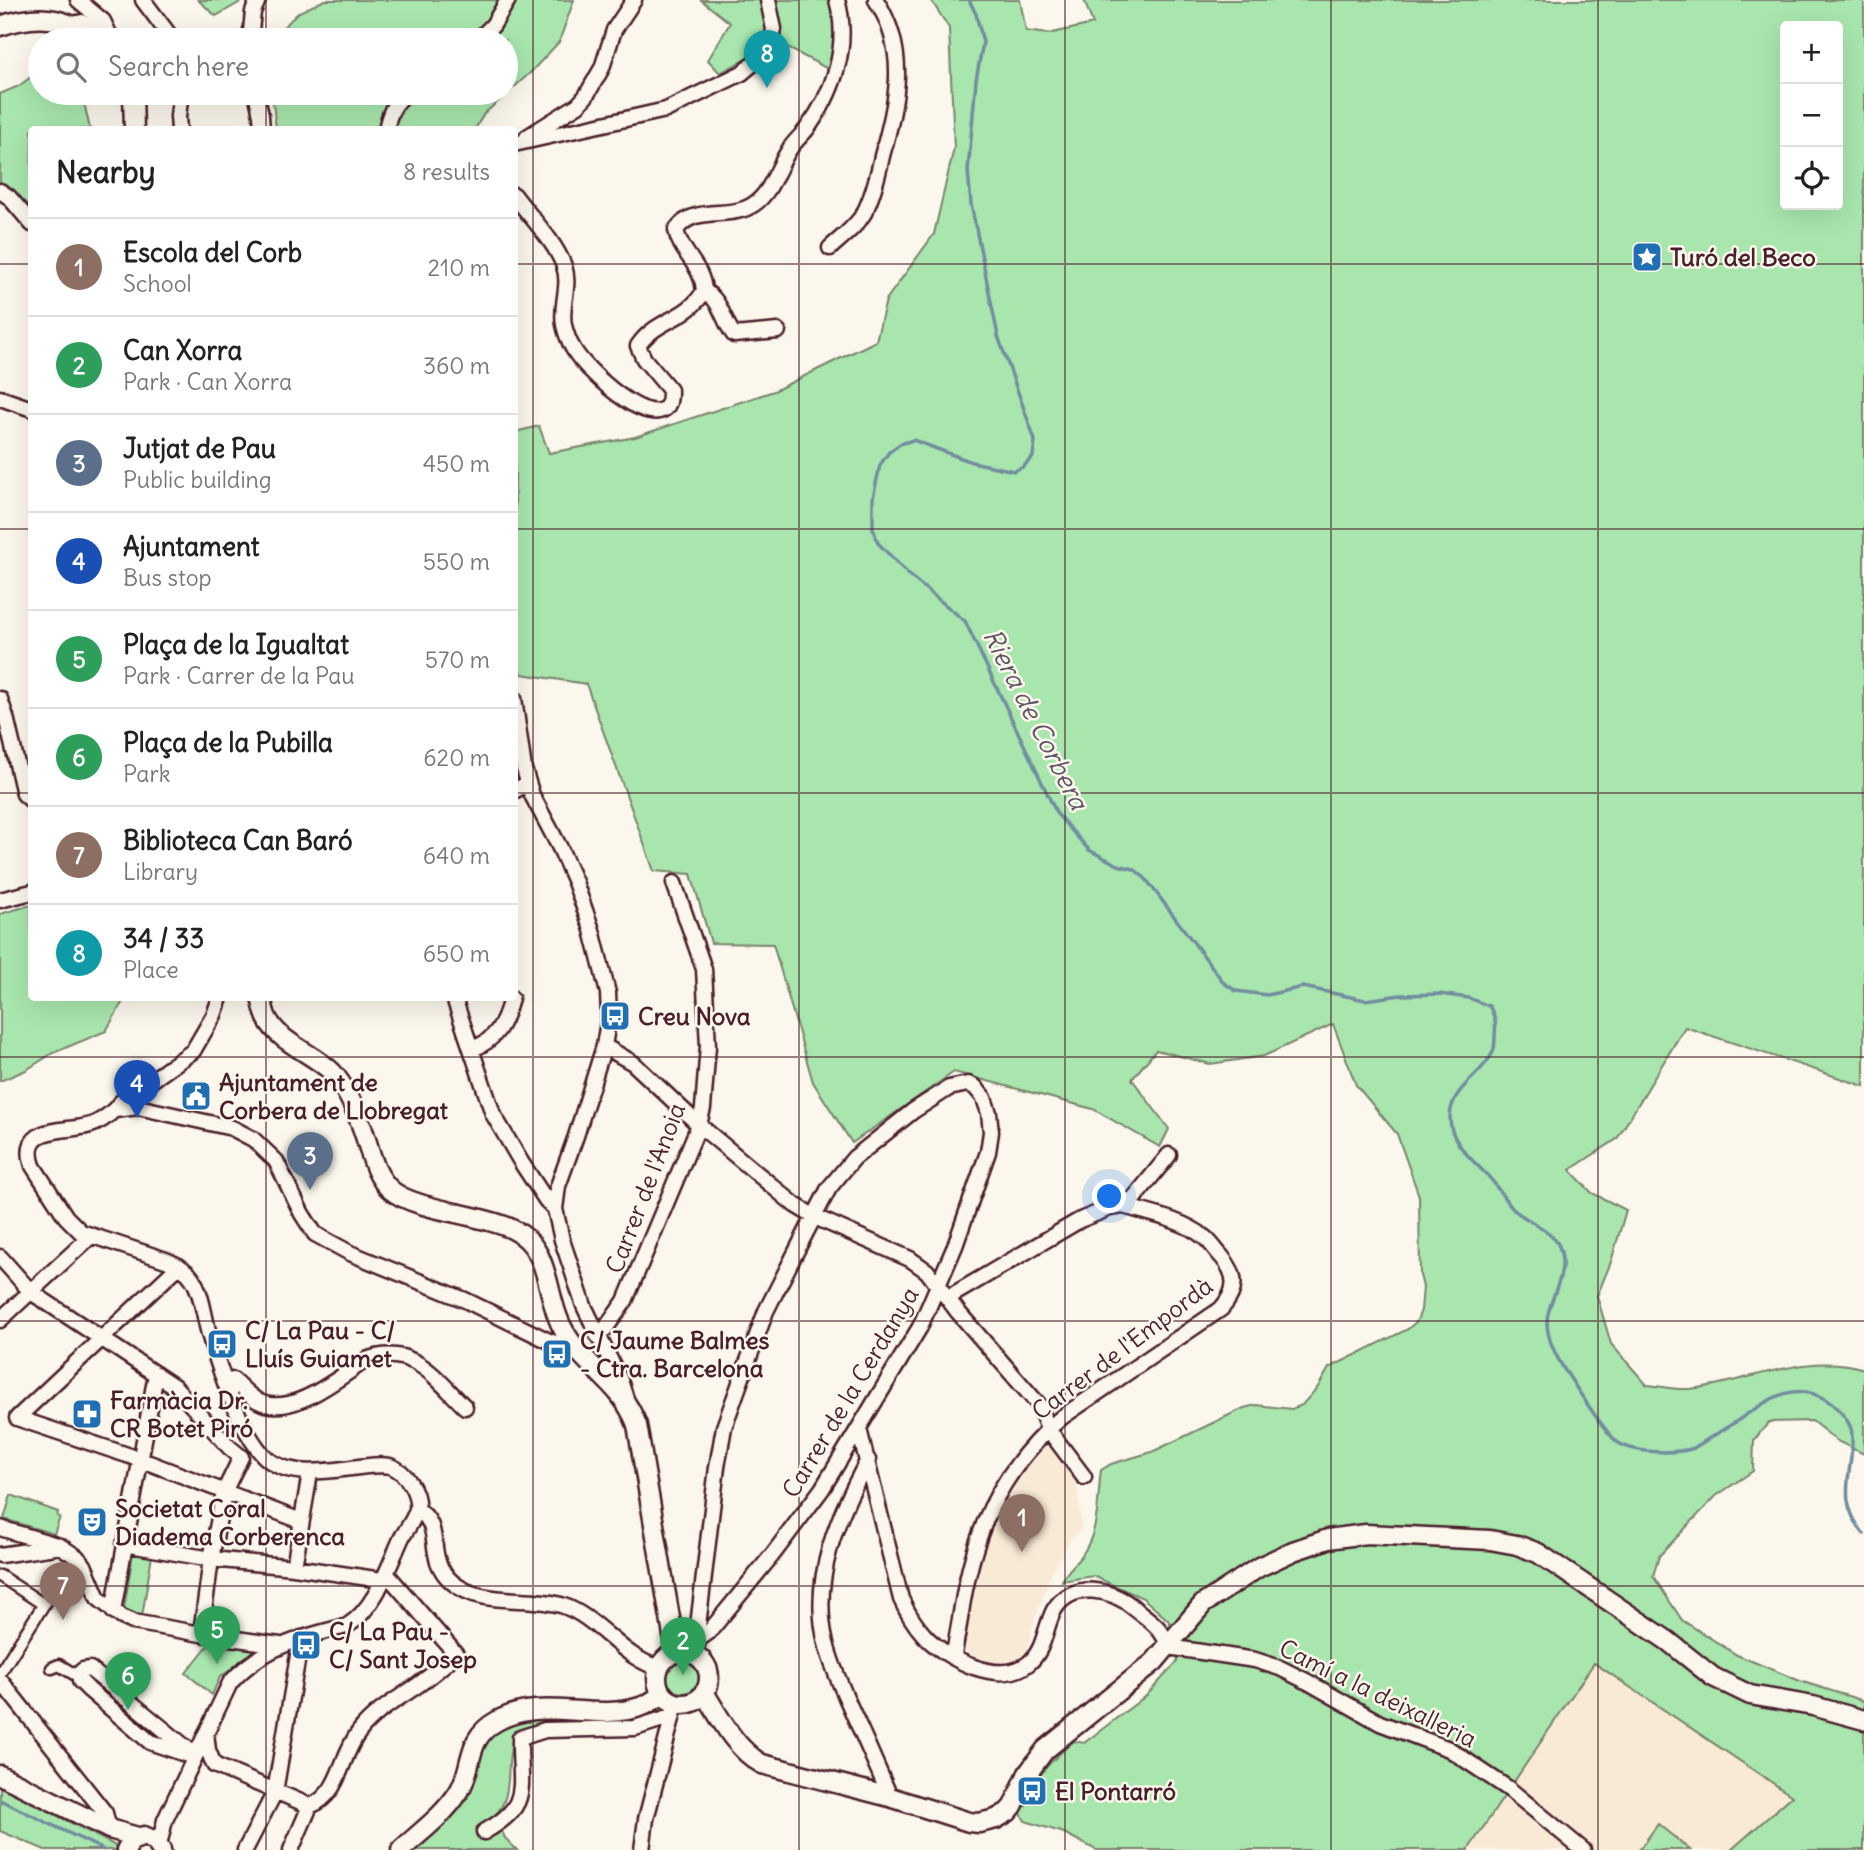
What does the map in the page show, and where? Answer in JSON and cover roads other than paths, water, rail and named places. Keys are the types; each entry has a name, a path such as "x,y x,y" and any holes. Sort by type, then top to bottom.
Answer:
{"street":[{"path":"78,0 103,21 106,28"},
{"path":"143,0 164,28"},
{"path":"251,28 258,0"},
{"path":"490,28 508,0"},
{"path":"518,142 578,105 586,96 602,68 614,30 634,0"},
{"path":"518,143 666,110 742,73 761,57 772,40 774,29 768,0"},
{"path":"778,331 734,335 716,301 704,291 699,272 678,241 676,230 690,217 741,209 755,204 763,195 791,147 822,105 832,83 840,60 843,37 837,0"},
{"path":"830,248 855,225 864,212 876,180 896,96 896,46 889,20 876,0"},
{"path":"0,26 24,18 71,24 82,22 92,28"},
{"path":"0,37 24,18"},
{"path":"71,24 77,28"},
{"path":"133,105 134,126"},
{"path":"179,105 179,126"},
{"path":"259,105 262,126"},
{"path":"387,126 394,105"},
{"path":"0,191 9,197 28,219"},
{"path":"518,200 551,242 565,270 568,281 563,320 566,335 575,352 613,391 645,410 664,410 669,404 670,390 644,359 638,345 647,334 693,307 704,291"},
{"path":"0,398 28,411"},
{"path":"0,699 23,794 28,798"},
{"path":"518,726 528,783 540,813 560,848 592,930 609,1004 604,1046 558,1186 555,1209 571,1271 597,1335 620,1380 625,1399"},
{"path":"518,789 528,783"},
{"name":"Carrer de l'Anoia","path":"597,1335 605,1329 625,1301 699,1125 703,1108 708,1046 704,969 674,883"},
{"path":"0,900 28,893"},
{"path":"0,1775 143,1845 165,1820 230,1683 280,1645 356,1621 384,1577 416,1509 414,1493 407,1478 391,1466 374,1465 310,1473 273,1463 255,1444 225,1382 194,1282 179,1266 91,1236 73,1226 43,1184 30,1159 31,1146 37,1136 95,1124 115,1110 121,1102 193,1051 219,1001"},
{"path":"262,1001 272,1026 317,1060 340,1083 357,1115 375,1168 383,1181 398,1195 514,1230 535,1250 543,1264 559,1322 576,1350 625,1399 631,1409 696,1641 708,1670 709,1679 704,1692 692,1701 613,1712 541,1710 514,1714 498,1720 478,1736 459,1792 401,1850"},
{"path":"455,1001 493,1114 546,1200 555,1209"},
{"path":"472,1049 488,1042 496,1034 510,1001"},
{"path":"604,1046 633,1063 699,1125 795,1205 815,1217 910,1259 927,1271 958,1312 1039,1405 1048,1429 1084,1477"},
{"name":"Carrer de la Cerdanya","path":"696,1641 814,1500 920,1327 939,1285 988,1152 989,1114 984,1098 975,1087 968,1084 949,1088 889,1129 854,1158 829,1188 815,1217"},
{"path":"143,1108 141,1094 144,1085"},
{"path":"115,1110 127,1107 143,1108 232,1128 242,1133 253,1139 276,1161 315,1234 350,1253 465,1300 576,1350"},
{"path":"949,1297 1080,1220 1110,1208 1123,1206 1134,1198 1169,1155"},
{"name":"Carrer de l'Empordà","path":"954,1657 964,1591 984,1521 993,1500 1012,1470 1048,1429 1083,1402 1221,1309 1231,1298 1234,1288 1229,1265 1203,1236 1170,1220 1123,1206"},
{"path":"642,1850 646,1819 671,1704 657,1682 664,1662 696,1641 724,1427 766,1311 815,1217"},
{"path":"0,1320 91,1236"},
{"path":"0,1257 31,1292 175,1387 239,1455"},
{"path":"179,1266 17,1418 139,1459 301,1521"},
{"path":"541,1335 553,1330 559,1322"},
{"path":"225,1382 233,1380 266,1404 285,1406 307,1397 366,1360 375,1357 407,1357 426,1368 465,1407"},
{"path":"113,1611 156,1374"},
{"path":"859,1429 901,1599 908,1614 925,1635 954,1657 988,1671 1009,1672 1021,1669 1032,1661 1054,1611 1065,1598 1090,1590 1100,1590 1130,1604 1161,1631 1166,1637 1168,1647"},
{"path":"239,1455 254,1454 255,1444"},
{"path":"201,1634 211,1559 224,1492 239,1455"},
{"path":"868,1460 832,1536 824,1570 821,1611 832,1666 890,1797"},
{"path":"294,1567 310,1473"},
{"path":"416,1509 425,1515 432,1525 434,1550 439,1567 457,1587 478,1595 563,1606 583,1617 641,1661 660,1668"},
{"path":"0,1528 60,1546 81,1560 98,1598 113,1611 133,1622 280,1645"},
{"path":"704,1692 734,1739 762,1764 890,1797 969,1822 987,1822 1003,1816 1013,1806 1028,1773 1045,1750 1154,1662 1203,1604 1259,1567 1293,1551 1328,1539 1366,1534 1517,1545 1538,1553 1668,1641 1713,1677 1736,1690 1864,1720"},
{"path":"124,1544 211,1559 384,1577 456,1654 377,1714 359,1731 329,1794 310,1806 214,1765 208,1750 206,1733"},
{"path":"0,1555 60,1546"},
{"path":"0,1577 43,1604"},
{"path":"0,1673 51,1593"},
{"path":"245,1850 275,1792 301,1638"},
{"name":"Camí a la deixalleria","path":"1168,1647 1255,1660 1279,1668 1380,1723 1449,1749 1509,1789 1583,1850"},
{"path":"52,1668 59,1665 79,1677 113,1713 150,1742 194,1756"},
{"path":"79,1677 83,1670 90,1669 194,1756"},
{"path":"0,1680 104,1813 109,1829"},
{"path":"484,1832 502,1822 514,1811 521,1795 520,1738 545,1730 635,1728 671,1704"},
{"path":"291,1850 310,1806"}],"waterway":[{"name":"Riera de Corbera","path":"969,0 976,14 983,42 976,80 968,171 971,204 998,336 1035,440 1033,457 1023,467 1014,471 972,462 913,440 900,444 889,452 880,465 873,498 873,528 878,543 911,577 965,621 1057,814 1089,850 1118,865 1134,869 1146,879 1224,983 1236,991 1267,995 1303,987 1365,1000 1439,994 1469,998 1489,1006 1495,1024 1494,1050 1455,1098 1451,1108 1451,1128 1466,1154 1494,1183 1513,1209 1544,1230 1559,1246 1562,1264 1548,1314 1549,1335 1564,1369 1608,1433 1622,1445 1631,1448 1665,1452 1686,1450 1694,1448 1773,1398 1796,1392 1819,1396 1839,1410 1850,1426 1852,1449 1848,1497 1855,1521 1864,1534"},
{"path":"0,1800 104,1850"}],"place":[{"name":"34 / 33","path":"767,88"},
{"name":"Turó del Beco","path":"1647,257"},
{"name":"Creu Nova","path":"615,1016"},
{"name":"Ajuntament de Corbera de Llobregat","path":"196,1096"},
{"name":"Ajuntament","path":"137,1118"},
{"name":"Jutjat de Pau","path":"310,1190"},
{"name":"C/ La Pau - C/ Lluís Guiamet","path":"222,1344"},
{"name":"C/ Jaume Balmes - Ctra. Barcelona","path":"557,1354"},
{"name":"Farmàcia Dr. CR Botet Piró","path":"87,1414"},
{"name":"Societat Coral Diadema Corberenca","path":"92,1522"},
{"name":"Escola del Corb","path":"1022,1552"},
{"name":"Biblioteca Can Baró","path":"63,1620"},
{"name":"C/ La Pau - C/ Sant Josep","path":"306,1645"},
{"name":"Plaça de la Igualtat","path":"217,1664"},
{"name":"Can Xorra","path":"683,1675"},
{"name":"Plaça de la Pubilla","path":"128,1710"},
{"name":"El Pontarró","path":"1032,1791"}]}
